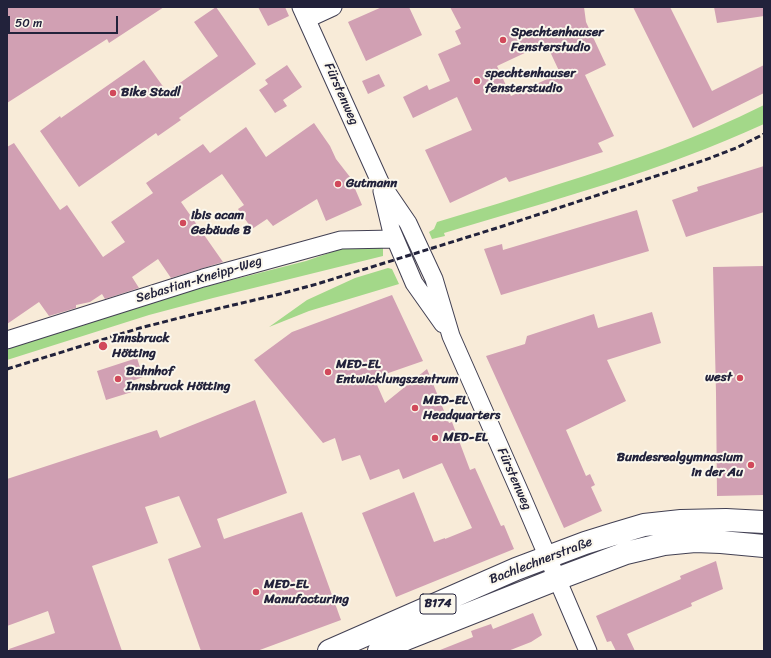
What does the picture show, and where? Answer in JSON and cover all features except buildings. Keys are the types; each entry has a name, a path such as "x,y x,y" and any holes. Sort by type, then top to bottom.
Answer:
{"main road":[{"name":"Bachlechnerstraße","path":"329,651 548,557 585,543 644,525 682,521 726,520 764,522"},
{"name":"Bachlechnerstraße","path":"379,651 557,579 626,554 664,544 695,541 764,546"}],"street":[{"path":"304,13 333,7"},
{"name":"Fürstenweg","path":"304,13 380,182 408,223 434,279 451,336 557,579"},
{"name":"Fürstenweg","path":"380,182 391,229 414,283 451,336"},
{"name":"Sebastian-Kneipp-Weg","path":"7,340 203,278 341,240 395,238"},
{"path":"557,579 588,651"}],"green space":[{"path":"764,105 764,124 686,156 606,184 444,233 445,236 432,239 429,232 434,229 437,222 529,194 637,158 689,139"},
{"path":"355,244 383,248 383,256 149,315 7,360 7,347 181,293 306,261"},
{"path":"388,268 392,269 399,284 309,311 269,327 307,300 355,278"}],"railway":[{"path":"7,369 140,328 317,284 500,227 705,160 736,148 764,134"}],"place":[{"name":"Spechtenhauser Fensterstudio","path":"503,40"},
{"name":"spechtenhauser fensterstudio","path":"477,81"},
{"name":"Bike Stadl","path":"113,93"},
{"name":"Gutmann","path":"338,184"},
{"name":"ibis acam Gebäude B","path":"183,223"},
{"name":"Innsbruck Hötting","path":"103,346"},
{"name":"MED-EL Entwicklungszentrum","path":"328,372"},
{"name":"west","path":"740,378"},
{"name":"Bahnhof Innsbruck Hötting","path":"118,379"},
{"name":"MED-EL Headquarters","path":"415,408"},
{"name":"MED-EL","path":"435,438"},
{"name":"Bundesrealgymnasium in der Au","path":"751,465"},
{"name":"MED-EL Manufacturing","path":"256,592"}]}
